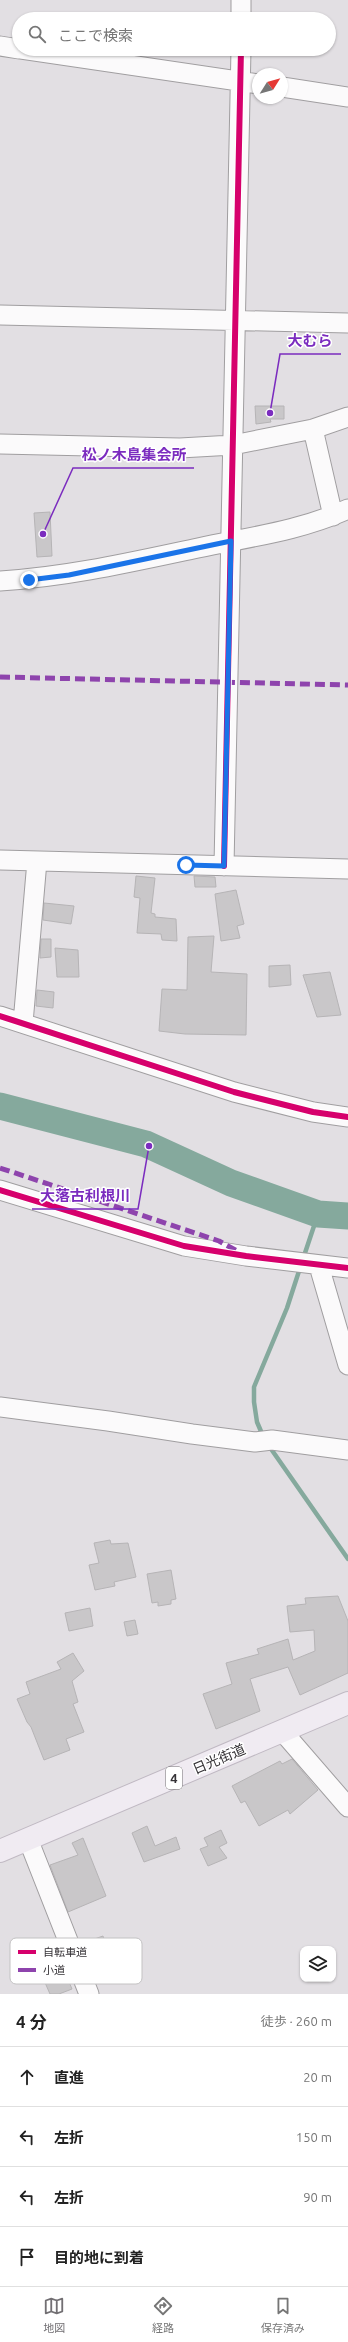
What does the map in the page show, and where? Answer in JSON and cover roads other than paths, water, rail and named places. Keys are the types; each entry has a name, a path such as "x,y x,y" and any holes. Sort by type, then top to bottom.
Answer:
{"highway":[{"name":"日光街道","path":"0,1851 348,1704"}],"street":[{"path":"241,0 241,12"},
{"path":"0,46 12,48"},
{"path":"67,56 249,83"},
{"path":"224,866 236,321 249,83 243,56"},
{"path":"288,88 348,97"},
{"path":"0,315 348,323"},
{"path":"0,444 180,448 233,445 314,429 348,417"},
{"path":"0,581 69,575 231,541 267,535 340,512 314,429"},
{"path":"0,860 348,869"},
{"path":"23,1023 37,861"},
{"path":"0,1016 234,1092 313,1112 348,1117"},
{"path":"0,1190 184,1246 319,1266 348,1268"},
{"path":"319,1266 348,1364"},
{"path":"0,1407 255,1442 272,1440 348,1450"},
{"path":"283,1732 348,1807"},
{"path":"28,1839 67,1938"},
{"path":"85,1984 89,1994"}],"waterway":[{"path":"0,1106 146,1144 231,1183 318,1214 348,1216"},
{"path":"303,1259 318,1214"},
{"path":"263,1436 257,1422 254,1402 254,1387 287,1308 300,1268"},
{"path":"269,1446 348,1559"}],"place":[{"name":"大むら","path":"270,413"},
{"name":"松ノ木島集会所","path":"43,534"},
{"name":"大落古利根川","path":"149,1146"}]}
